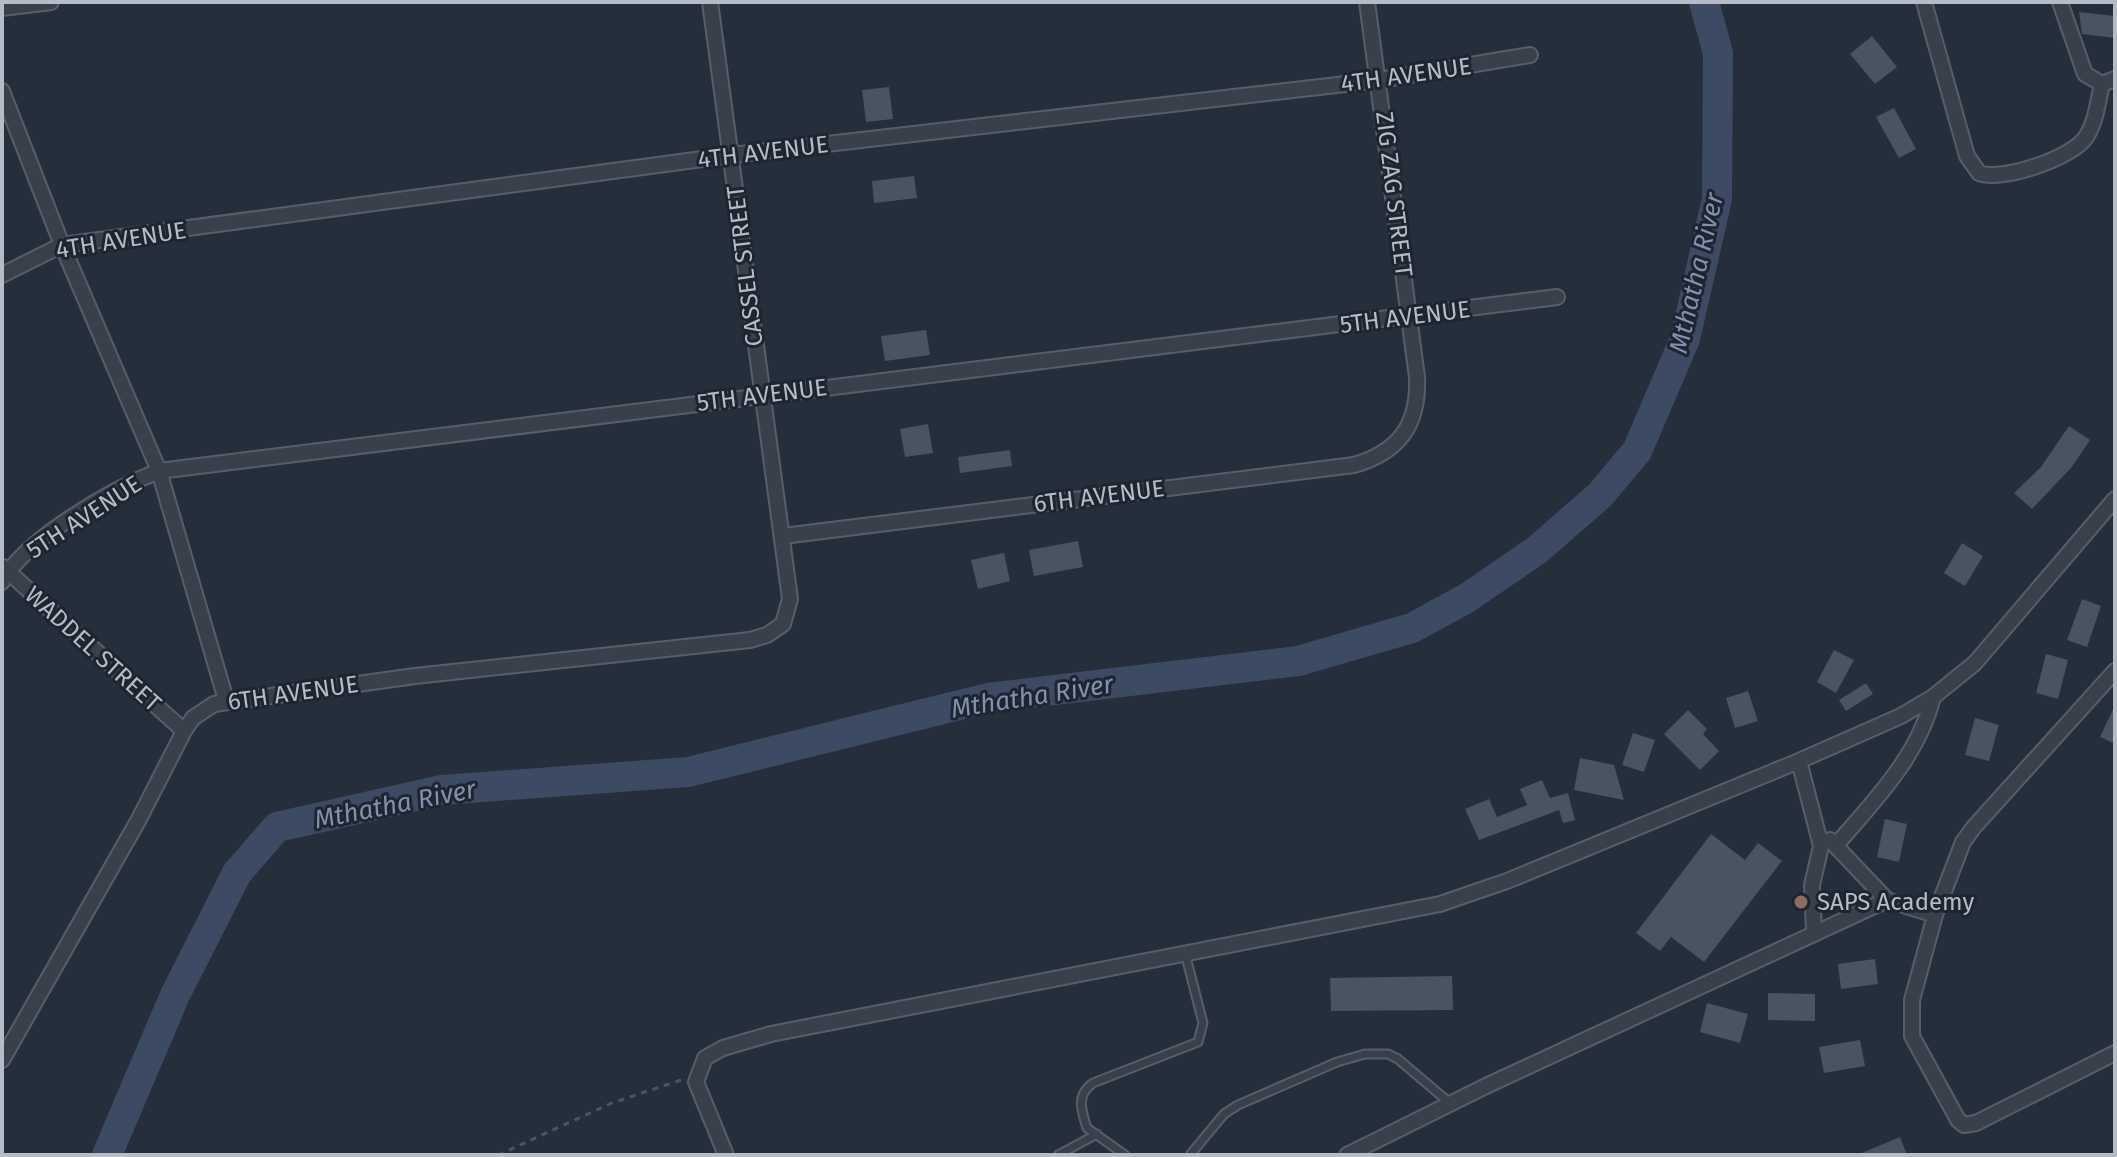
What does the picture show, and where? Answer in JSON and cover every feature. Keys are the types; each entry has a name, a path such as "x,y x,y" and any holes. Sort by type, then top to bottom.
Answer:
{"street":[{"path":"2,8 51,2"},
{"name":"CASSEL STREET","path":"710,2 732,155 760,396 783,536 790,599 783,624"},
{"name":"ZIG ZAG STREET","path":"1367,2 1380,80 1417,389 1413,415 1404,433"},
{"path":"1924,2 1967,156 1979,173 1994,177 2068,154 2078,147 2091,127 2108,81 2085,74 2060,2"},
{"name":"4TH AVENUE","path":"2,275 62,245 732,155 1380,80 1530,55"},
{"path":"2,91 62,245 159,471 226,700"},
{"name":"5TH AVENUE","path":"4,573 36,545 82,513 159,471 1557,297"},
{"name":"6TH AVENUE","path":"783,536 1354,465 1382,456 1404,433"},
{"path":"726,1155 696,1077 705,1058 752,1038 1461,898 1799,761 1901,716 1933,697 1975,663 2115,499"},
{"name":"WADDEL STREET","path":"4,573 184,731"},
{"name":"6TH AVENUE","path":"2,1060 138,821 184,731 205,709 226,700 750,640 767,635 783,624"},
{"path":"2115,671 1963,842 1935,915 1912,1000 1912,1036 1962,1124 1976,1123 2115,1053"},
{"path":"1837,844 1899,769 1927,721 1933,697"},
{"path":"1799,761 1819,833 1820,854 1812,885 1814,932"},
{"path":"1819,833 1837,844 1887,900"},
{"path":"1347,1155 1887,900 1912,905 1935,915"}],"lane":[{"path":"1125,1155 1087,1128 1082,1114 1084,1089 1191,1047 1201,1037 1203,1023 1185,953"},
{"path":"1190,1155 1230,1109 1337,1062 1365,1054 1388,1054 1398,1059 1451,1104"},
{"path":"1058,1155 1097,1134"}],"path":[{"path":"498,1155 612,1103 696,1077"}],"building":[{"path":"2079,12 2115,16 2115,38 2082,34"},
{"path":"1872,36 1897,67 1875,84 1850,54"},
{"path":"889,87 893,119 866,122 862,90"},
{"path":"1894,108 1916,149 1899,158 1876,117"},
{"path":"914,176 917,198 874,203 872,181"},
{"path":"926,330 930,355 885,361 881,336"},
{"path":"928,424 933,453 905,457 900,429"},
{"path":"2069,426 2090,440 2071,468 2032,509 2014,493 2041,467"},
{"path":"1010,450 1012,466 960,473 958,457"},
{"path":"1078,541 1083,567 1034,576 1029,550"},
{"path":"1962,543 1983,556 1965,586 1944,573"},
{"path":"1004,553 1010,581 978,589 971,560"},
{"path":"2082,599 2101,606 2087,647 2067,640"},
{"path":"1834,650 1854,660 1836,693 1817,682"},
{"path":"2046,654 2068,660 2058,699 2036,693"},
{"path":"1866,683 1873,694 1846,711 1839,700"},
{"path":"1748,691 1758,721 1735,728 1726,698"},
{"path":"2115,705 2115,744 2100,737"},
{"path":"1688,710 1707,729 1703,734 1719,751 1700,770 1664,734"},
{"path":"1975,718 1999,725 1989,761 1965,755"},
{"path":"1633,733 1655,740 1644,772 1622,765"},
{"path":"1580,758 1614,765 1624,800 1574,790"},
{"path":"1542,780 1550,798 1568,793 1575,820 1563,823 1559,810 1479,840 1465,809 1489,799 1497,817 1527,805 1520,789"},
{"path":"1885,819 1907,824 1899,862 1877,857"},
{"path":"1711,834 1745,860 1758,843 1782,861 1704,962 1671,937 1660,951 1636,933"},
{"path":"1875,959 1878,984 1841,989 1838,964"},
{"path":"1452,976 1453,1010 1331,1011 1330,978"},
{"path":"1768,993 1815,994 1815,1021 1768,1020"},
{"path":"1707,1003 1748,1014 1740,1043 1700,1032"},
{"path":"1860,1040 1865,1066 1824,1073 1819,1047"},
{"path":"1900,1137 1907,1155 1857,1155"}],"waterway":[{"name":"Mthatha River","path":"107,1155 175,995 237,873 277,827 442,790 688,772 988,698 1298,661 1412,628 1467,598 1537,550 1600,495 1637,451 1685,339 1717,199 1718,53 1704,2"}],"place":[{"name":"SAPS Academy","path":"1801,902"}]}
